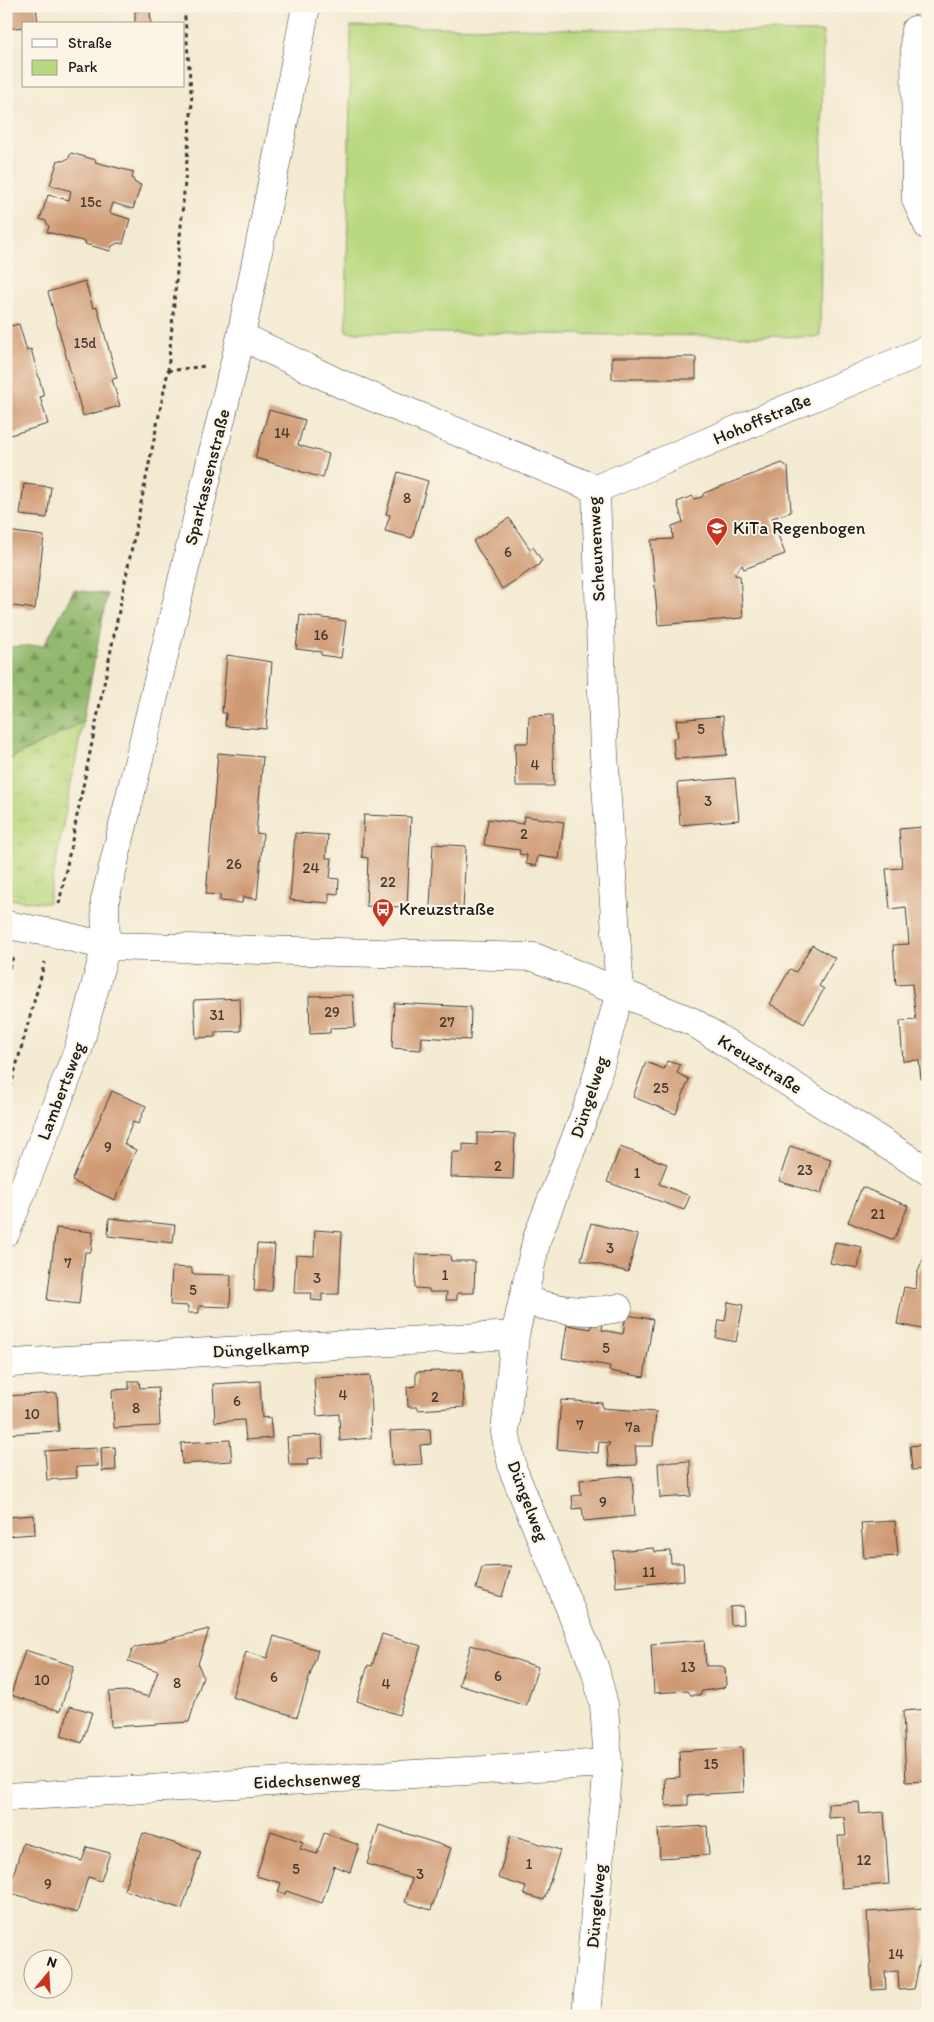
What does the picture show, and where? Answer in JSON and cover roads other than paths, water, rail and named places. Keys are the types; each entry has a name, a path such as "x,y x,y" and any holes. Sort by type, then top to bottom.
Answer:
{"street":[{"name":"Sparkassenstraße","path":"106,946 105,900 241,336 276,168 306,6"},
{"path":"915,30 916,200 928,226"},
{"name":"Scheunenweg","path":"241,336 341,384 596,490 604,755 620,992"},
{"name":"Hohoffstraße","path":"596,490 928,349"},
{"name":"Kreuzstraße","path":"6,926 53,933 106,946 534,957 693,1022 928,1171"},
{"name":"Lambertsweg","path":"6,1232 78,1050 106,946"},
{"name":"Düngelweg","path":"586,2016 608,1763 604,1705 595,1669 514,1470 505,1432 515,1335 537,1238 591,1098 620,992"},
{"path":"523,1300 545,1307 575,1311 618,1308"},
{"name":"Düngelkamp","path":"6,1362 515,1335"},
{"name":"Eidechsenweg","path":"6,1797 608,1763"}],"place":[{"name":"KiTa Regenbogen","path":"717,547"},
{"name":"Kreuzstraße","path":"383,928"}]}
